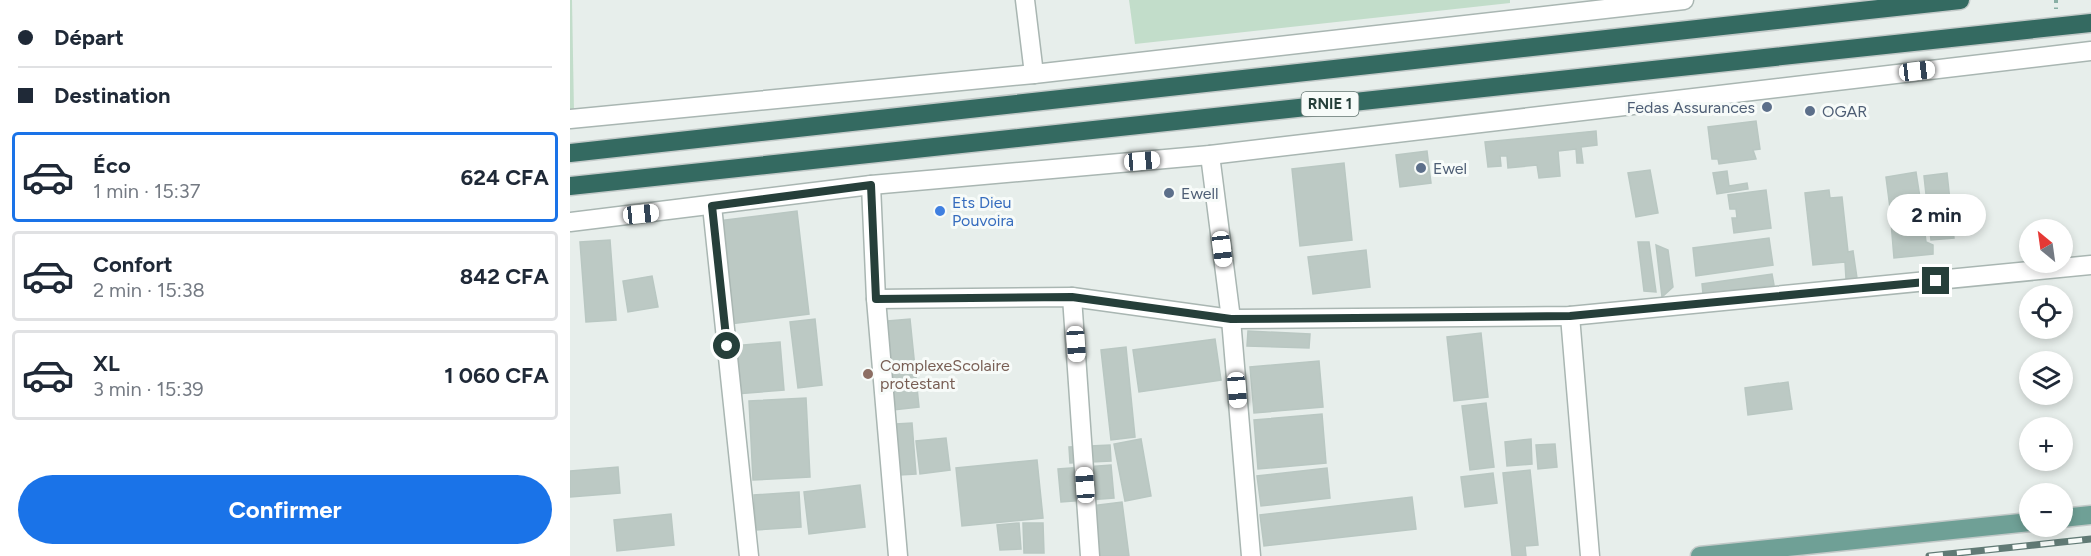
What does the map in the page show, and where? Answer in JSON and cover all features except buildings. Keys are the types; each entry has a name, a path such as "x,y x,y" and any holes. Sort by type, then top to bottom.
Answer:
{"highway":[{"name":"RNIE 1","path":"570,153 1960,0"},
{"name":"RNIE 1","path":"570,186 2091,23"}],"main road":[{"path":"2073,517 2091,515"},
{"path":"1700,556 2019,523"}],"street":[{"path":"1025,0 1034,74"},
{"path":"570,119 1034,74 1535,9 1684,0"},
{"path":"570,222 871,185 1209,155 2091,51"},
{"path":"1209,155 1231,319 1251,556"},
{"path":"871,185 876,299 898,556"},
{"path":"712,206 749,556"},
{"path":"876,299 1072,297 1231,319 1570,316 2091,265"},
{"path":"1072,297 1090,556"},
{"path":"1570,316 1590,556"}],"green space":[{"path":"570,0 572,0 574,112 570,113"},
{"path":"1129,0 1510,0 1510,3 1135,44"}],"railway":[{"path":"1929,556 2091,539"}],"place":[{"name":"Fedas Assurances","path":"1767,107"},
{"name":"OGAR","path":"1810,111"},
{"name":"Ewel","path":"1421,168"},
{"name":"Ewell","path":"1169,193"},
{"name":"Ets Dieu Pouvoira","path":"940,211"},
{"name":"ComplexeScolaire protestant","path":"868,374"}],"route":[{"path":"727,346 712,206 871,185 876,299 1072,297 1231,319 1570,316 1936,281"}]}
